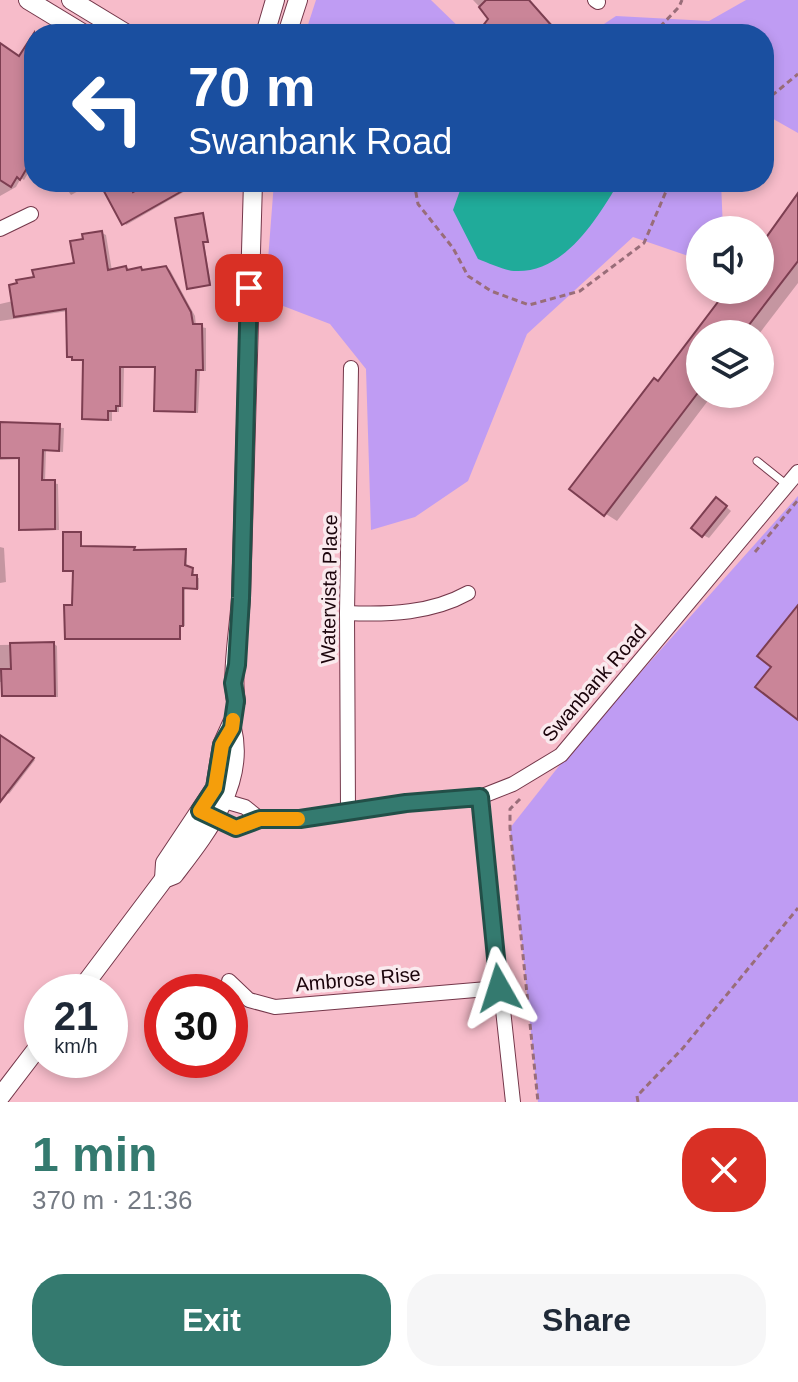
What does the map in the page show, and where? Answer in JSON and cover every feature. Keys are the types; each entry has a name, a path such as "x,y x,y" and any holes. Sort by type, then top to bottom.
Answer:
{"street":[{"path":"28,0 68,24"},
{"path":"71,0 111,24"},
{"path":"268,24 275,0"},
{"path":"290,24 298,0"},
{"path":"93,974 164,879 165,863 212,807 222,745 232,728 236,701 233,683 237,665 254,192"},
{"path":"0,229 31,214"},
{"name":"Watervista Place","path":"348,811 351,368"},
{"name":"Swanbank Road","path":"212,807 236,828 260,819 300,819 406,803 480,797 513,784 561,755 798,472"},
{"path":"347,613 440,607 468,593"},
{"path":"480,797 513,1102"},
{"name":"Swanbank Road","path":"212,807 245,807 260,819"},
{"name":"Ambrose Rise","path":"248,999 275,1007 499,988"},
{"path":"0,1097 24,1066"}],"lane":[{"path":"757,461 787,485"}],"path":[{"path":"662,24 682,0"},
{"path":"774,94 798,74"},
{"path":"416,192 418,204 453,248 468,276 491,291 529,305 580,291 644,243 666,192"},
{"path":"748,560 798,500"},
{"path":"522,797 510,809 510,828 538,1102"},
{"path":"638,1102 637,1096 683,1048 798,908"}],"shaded area":[{"path":"316,0 431,0 456,24 308,24"},
{"path":"746,0 798,0 798,133 774,119 774,24 604,24 616,16 709,21"},
{"path":"273,192 721,192 722,216 686,216 686,255 633,237 527,334 468,481 415,517 371,530 366,369 330,324 265,299"},
{"path":"459,192 613,192 577,242 548,264 532,270 514,271 478,259 453,210"},
{"path":"798,496 798,1102 538,1102 510,828 574,747"}],"building":[{"path":"486,0 529,0 550,24 484,24 488,19 479,7"},
{"path":"0,43 19,56 24,48 24,173 20,180 17,177 11,187 0,180"},
{"path":"104,192 180,192 122,225"},
{"path":"798,193 798,261 774,292 774,226"},
{"path":"203,213 208,242 203,242 210,285 187,289 175,218"},
{"path":"102,231 108,270 126,266 127,270 141,267 142,270 166,266 191,312 193,324 202,324 203,370 196,370 195,412 154,411 155,367 120,367 120,406 116,406 116,411 108,411 108,420 82,419 83,360 67,357 66,309 14,317 9,285 17,283 16,280 34,277 32,270 74,263 70,241 83,239 82,234"},
{"path":"716,304 765,304 753,320 704,320"},
{"path":"686,344 686,408 604,516 569,489 654,378 658,381"},
{"path":"0,422 60,424 59,451 43,450 42,480 55,480 55,529 19,530 19,458 0,458"},
{"path":"716,497 727,506 702,537 691,528"},
{"path":"63,532 81,532 81,546 135,547 134,550 186,549 185,565 193,568 192,575 197,575 197,589 183,588 180,639 65,639 64,605 72,605 73,571 63,571"},
{"path":"798,605 798,720 755,687 771,667 757,656"},
{"path":"54,642 55,696 2,696 1,669 11,669 10,643"},
{"path":"0,735 34,758 0,802"}],"slow traffic":[{"path":"233,720 222,745 215,788 200,811 236,828 260,819 298,819"}],"route":[{"path":"249,288 241,598 233,683 236,701 232,728 222,745 215,788 200,811 236,828 260,819 300,819 406,803 480,797 499,988"}]}
